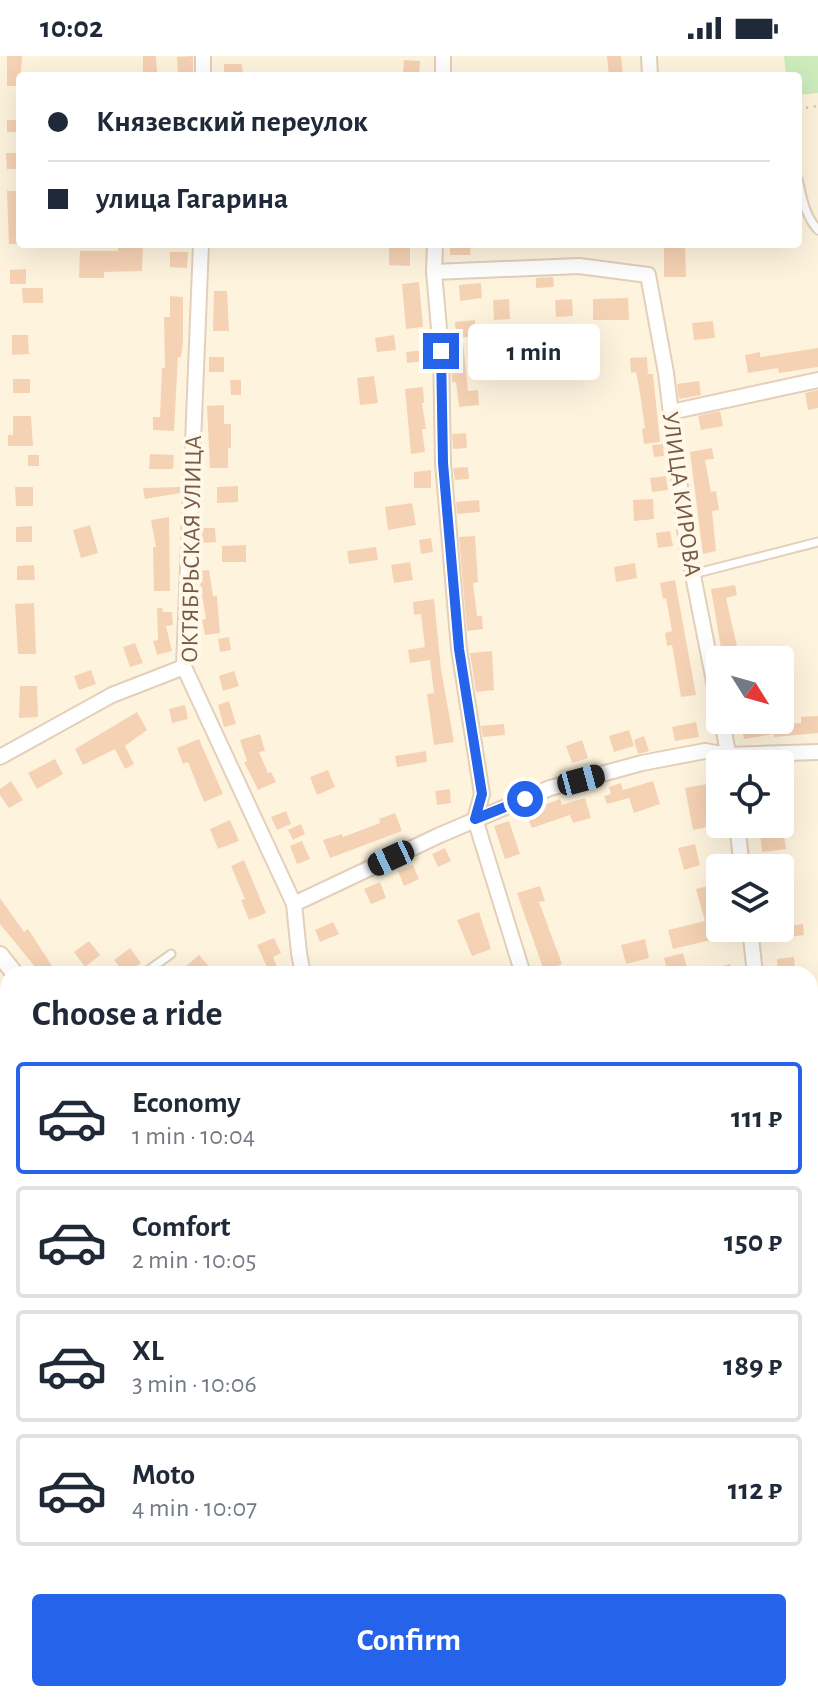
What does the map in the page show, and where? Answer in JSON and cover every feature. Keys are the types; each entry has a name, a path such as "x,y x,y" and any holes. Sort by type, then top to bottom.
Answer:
{"street":[{"name":"ОКТЯБРЬСКАЯ УЛИЦА","path":"201,248 184,667 294,904 301,966"},
{"path":"435,248 443,463 459,649 482,794 475,819 521,966"},
{"name":"УЛИЦА КИРОВА","path":"434,272 579,266 648,275 693,574 707,646"},
{"path":"671,412 818,380"},
{"path":"0,757 112,695 184,667"},
{"path":"294,904 475,819 550,788 642,763 706,751"},
{"path":"794,754 818,752"},
{"path":"752,942 754,966"}],"lane":[{"path":"802,196 812,224 818,230"},
{"path":"693,574 818,542"},
{"path":"154,966 171,954"}],"green space":[{"path":"784,56 818,56 818,93 802,95 802,72 786,72"}],"building":[{"path":"7,56 22,56 21,72 16,72 16,86 7,86"},
{"path":"143,56 156,56 157,72 143,72"},
{"path":"193,56 193,72 178,72 177,57"},
{"path":"607,56 621,56 623,72 609,72"},
{"path":"404,60 420,61 419,72 403,72"},
{"path":"224,64 242,64 243,72 224,72"},
{"path":"7,120 16,120 16,132 7,132"},
{"path":"6,153 16,153 16,169 7,169"},
{"path":"7,191 16,191 16,244 9,244"},
{"path":"118,248 143,248 142,271 104,272 104,278 79,278 80,251 118,251"},
{"path":"389,248 410,248 410,266 389,265"},
{"path":"450,248 471,248 470,255 450,255"},
{"path":"664,248 685,248 686,277 664,277"},
{"path":"170,252 188,252 187,268 170,267"},
{"path":"26,269 26,284 10,284 10,270"},
{"path":"553,277 554,287 536,288 536,278"},
{"path":"419,282 423,327 406,329 402,284"},
{"path":"481,283 482,298 460,301 459,285"},
{"path":"22,288 43,288 43,303 23,303"},
{"path":"214,291 227,291 229,331 213,331"},
{"path":"170,296 183,297 183,343 181,357 178,357 174,431 153,430 153,417 160,417 162,368 165,368 164,317 170,317"},
{"path":"628,298 629,320 593,320 593,299"},
{"path":"509,299 510,319 494,320 493,300"},
{"path":"572,299 573,316 556,317 555,300"},
{"path":"475,320 476,336 456,338 455,322"},
{"path":"713,321 715,338 694,340 692,323"},
{"path":"12,335 28,335 29,354 12,355"},
{"path":"394,335 396,350 377,352 375,338"},
{"path":"463,342 468,391 478,390 479,405 459,407 456,382 452,382 450,343"},
{"path":"818,348 818,367 779,373 778,368 748,373 745,355 760,352 760,357"},
{"path":"425,350 426,361 407,363 406,352"},
{"path":"209,357 224,357 224,372 209,372"},
{"path":"647,357 648,374 653,374 660,442 644,444 639,387 636,372 631,373 630,358"},
{"path":"374,376 378,403 360,405 357,378"},
{"path":"13,379 30,379 30,393 13,393"},
{"path":"230,380 241,380 241,395 231,395"},
{"path":"699,381 701,395 679,399 677,384"},
{"path":"423,387 425,452 411,454 405,389"},
{"path":"818,390 818,408 808,410 805,393"},
{"path":"224,405 224,424 231,424 228,468 210,468 207,406"},
{"path":"720,411 723,426 701,430 698,416"},
{"path":"13,416 31,416 33,446 8,446 8,435 13,435"},
{"path":"466,433 467,448 453,449 452,434"},
{"path":"663,444 664,456 654,457 652,445"},
{"path":"712,448 714,459 705,460 711,492 716,491 719,510 712,511 716,551 703,554 690,452"},
{"path":"150,454 174,455 173,469 149,469"},
{"path":"28,455 39,455 39,466 28,466"},
{"path":"468,467 469,479 455,480 453,468"},
{"path":"431,470 431,488 414,488 414,472"},
{"path":"666,476 668,490 652,492 650,478"},
{"path":"238,486 238,502 217,503 217,487"},
{"path":"15,487 33,487 33,506 16,506"},
{"path":"180,487 180,493 145,499 143,488"},
{"path":"653,499 654,519 634,521 633,500"},
{"path":"479,500 480,512 457,514 456,502"},
{"path":"412,503 416,525 388,530 385,507"},
{"path":"169,517 170,591 154,591 153,547 156,547 151,520"},
{"path":"90,525 98,553 81,558 73,530"},
{"path":"32,526 32,542 16,542 16,527"},
{"path":"202,528 215,528 216,542 202,543"},
{"path":"670,531 673,546 658,548 656,533"},
{"path":"475,536 478,582 473,583 477,616 482,616 483,629 467,631 459,537"},
{"path":"431,538 433,552 421,554 419,540"},
{"path":"246,545 246,562 222,562 222,546"},
{"path":"376,547 378,560 349,564 347,551"},
{"path":"410,562 413,580 394,583 391,565"},
{"path":"635,563 637,578 616,582 614,567"},
{"path":"34,565 35,580 17,580 17,566"},
{"path":"209,570 213,596 217,596 220,633 205,635 202,620 206,619 198,571"},
{"path":"675,580 696,695 681,697 672,645 667,646 665,633 672,631 660,583"},
{"path":"735,585 737,595 726,598 737,646 721,646 711,589"},
{"path":"434,599 441,669 454,742 434,745 427,694 434,693 430,660 410,663 408,650 425,647 421,614 414,615 413,602"},
{"path":"34,603 36,654 18,654 15,604"},
{"path":"157,608 172,612 173,625 166,626 172,651 157,655 153,641 158,640"},
{"path":"229,637 231,650 220,652 218,639"},
{"path":"135,643 143,663 130,667 123,647"},
{"path":"492,651 494,690 476,692 470,653"},
{"path":"91,670 96,684 79,690 74,676"},
{"path":"234,671 239,686 223,691 219,676"},
{"path":"20,686 37,686 38,717 19,718"},
{"path":"229,701 236,724 224,727 218,705"},
{"path":"185,705 188,719 172,723 169,709"},
{"path":"137,712 147,730 125,746 134,764 125,769 115,749 83,765 75,749"},
{"path":"818,716 818,733 774,737 774,734 794,734 794,723 801,723 801,717"},
{"path":"696,722 699,737 675,741 672,727"},
{"path":"504,724 505,735 483,737 481,726"},
{"path":"629,730 634,746 614,752 609,736"},
{"path":"260,734 265,751 259,752 268,773 271,772 276,782 258,790 244,762 247,761 240,740"},
{"path":"743,734 774,734 744,739"},
{"path":"644,736 649,751 638,754 634,740"},
{"path":"199,739 223,794 204,802 188,762 183,764 177,748"},
{"path":"582,740 588,758 572,763 566,746"},
{"path":"426,751 427,762 397,767 395,756"},
{"path":"55,759 63,774 37,789 28,773"},
{"path":"328,770 335,787 317,795 310,777"},
{"path":"11,781 23,800 9,808 0,795 0,789"},
{"path":"653,781 660,804 634,813 629,798 607,804 604,796 611,794 609,787 621,783 623,790"},
{"path":"706,784 706,827 693,830 685,788"},
{"path":"450,789 451,803 437,805 435,791"},
{"path":"585,798 591,818 573,823 570,815 532,828 525,812 560,799 562,805"},
{"path":"286,811 291,824 277,830 271,817"},
{"path":"395,813 402,831 330,858 323,840 342,834 343,837 380,823 379,819"},
{"path":"230,820 239,841 218,849 210,829"},
{"path":"509,821 520,854 505,859 494,826"},
{"path":"301,824 305,834 293,840 288,830"},
{"path":"760,838 784,838 786,849 762,852"},
{"path":"302,841 310,859 297,864 290,846"},
{"path":"695,844 700,865 684,870 678,848"},
{"path":"445,848 451,861 438,867 432,854"},
{"path":"244,860 266,913 249,920 241,900 245,899 231,866"},
{"path":"413,865 419,879 404,886 398,871"},
{"path":"380,882 386,898 371,904 364,889"},
{"path":"540,886 545,901 539,902 562,964 542,966 517,893"},
{"path":"706,886 706,941 673,949 668,930 705,921 696,889"},
{"path":"0,898 24,932 28,929 52,966 34,966 0,924"},
{"path":"479,912 491,949 472,956 457,920"},
{"path":"333,922 339,934 320,942 315,930"},
{"path":"803,924 804,935 794,936 794,925"},
{"path":"274,938 281,953 273,957 277,966 266,966 257,945"},
{"path":"645,939 649,958 626,964 621,945"},
{"path":"89,941 100,955 84,966 74,952"},
{"path":"130,948 141,963 119,966 114,960"},
{"path":"683,953 686,966 666,966 664,958"},
{"path":"199,955 209,966 186,966"},
{"path":"794,957 795,966 778,966 777,959"}],"route":[{"path":"441,351 443,463 459,649 482,794 475,819 525,799"}]}
